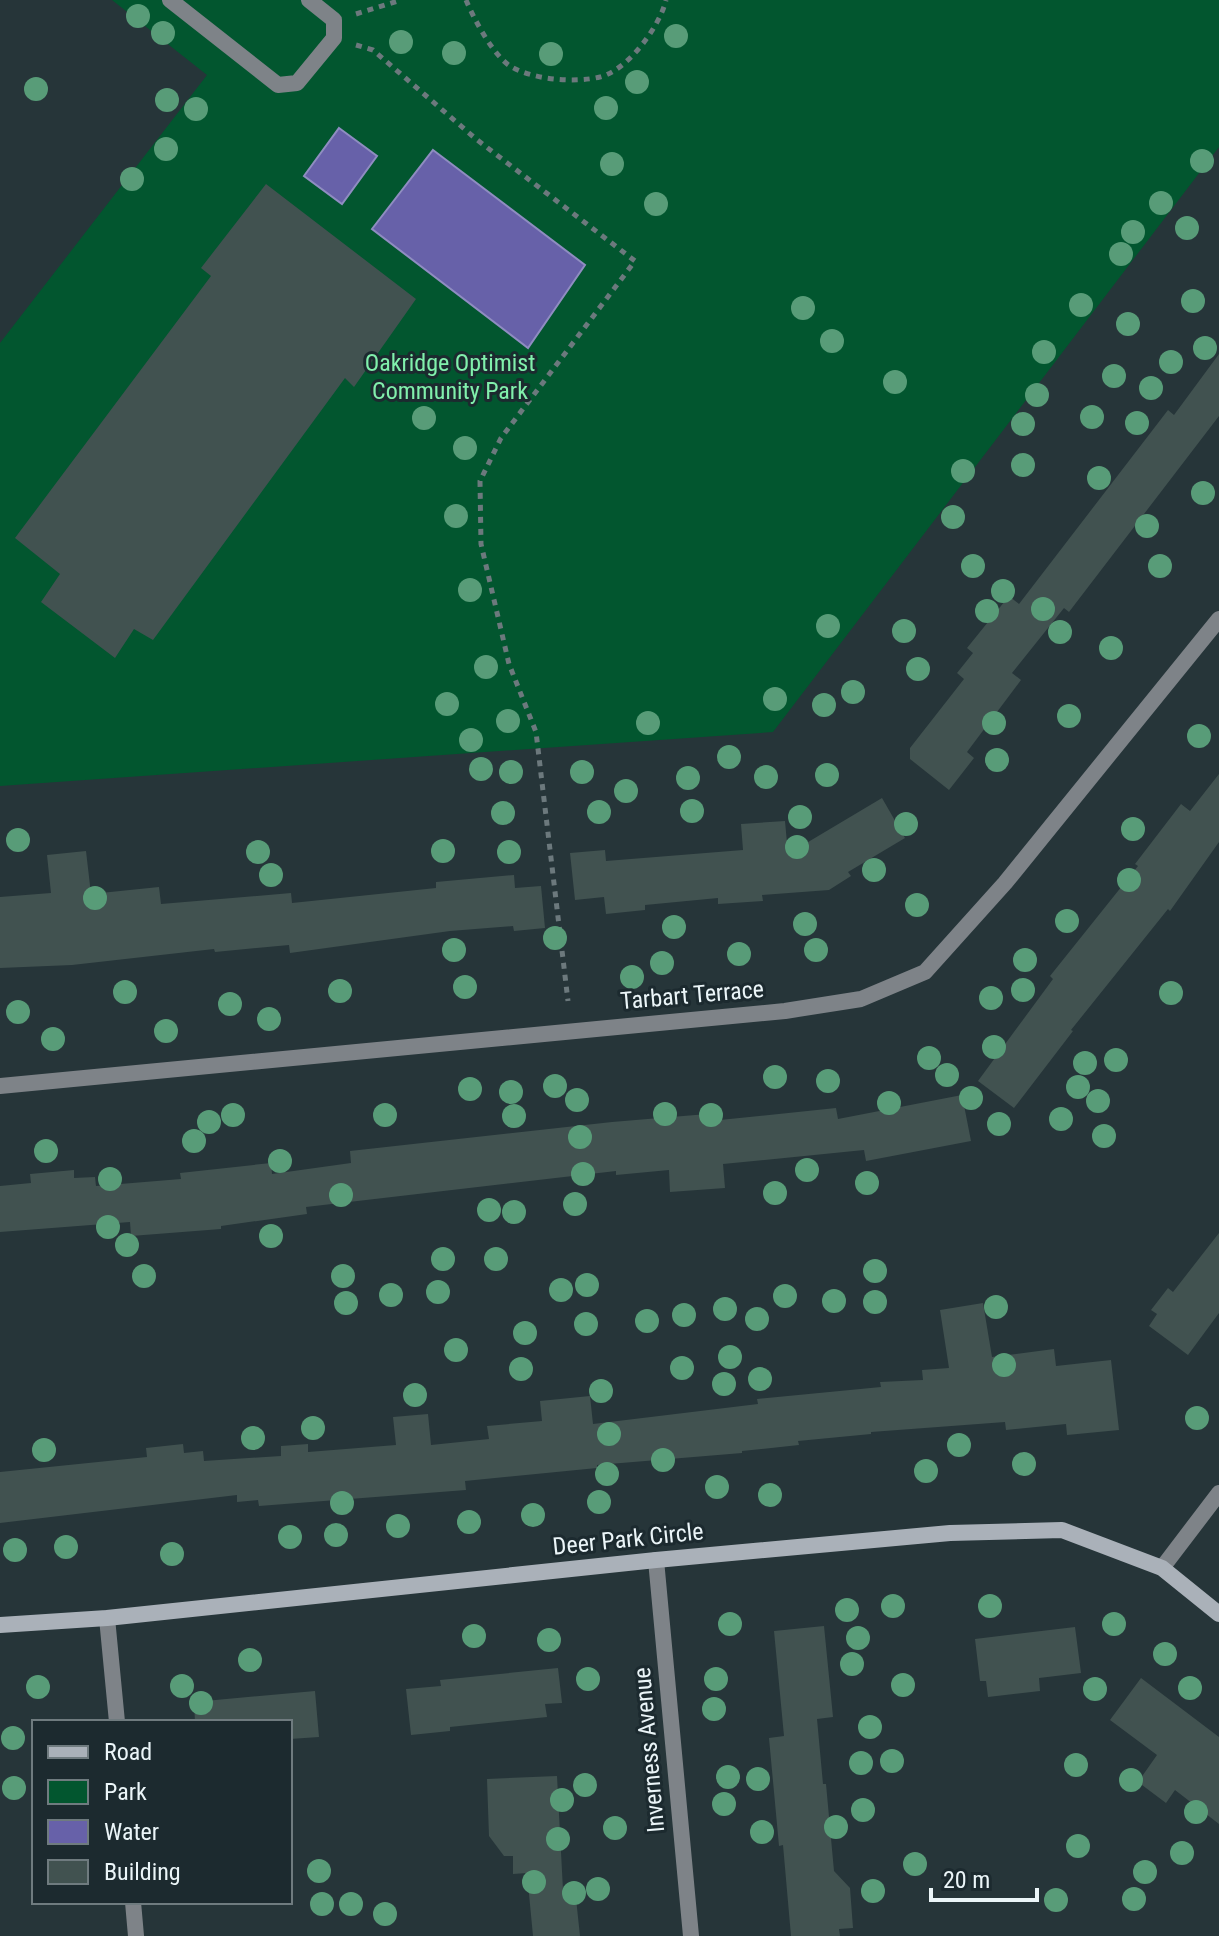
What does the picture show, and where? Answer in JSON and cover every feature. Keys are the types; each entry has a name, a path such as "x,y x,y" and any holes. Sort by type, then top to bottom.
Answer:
{"street":[{"path":"170,0 278,85 297,83 334,29 309,0"},
{"name":"Tarbart Terrace","path":"0,1086 785,1011 861,999 925,972 1005,883 1219,619"},
{"path":"1162,1568 1219,1493"},
{"name":"Deer Park Circle","path":"0,1625 107,1618 656,1560 950,1533 1062,1530 1162,1568 1219,1614"},
{"name":"Inverness Avenue","path":"656,1560 691,1936"},
{"path":"107,1618 117,1720"},
{"path":"133,1904 136,1936"}],"path":[{"path":"334,29 401,0"},
{"path":"466,0 484,36 509,66 547,80 602,77 623,63 633,56 663,15 666,0"},
{"path":"334,29 373,50 476,139 635,261 501,438 480,481 481,544 509,664 536,732 568,1001"}],"green space":[{"name":"Oakridge Optimist Community Park","path":"112,0 1219,0 1219,147 773,732 0,786 0,343 207,75"}],"water":[{"path":"339,128 377,156 342,204 304,176"},
{"path":"433,150 585,265 528,348 372,229"}],"building":[{"path":"266,184 416,299 354,387 345,378 153,640 134,629 115,658 41,602 60,574 15,538 211,276 201,268"},
{"path":"1219,354 1219,416 1069,612 1064,608 1012,673 1021,680 967,752 974,758 949,790 910,759 910,748 964,679 957,673 973,653 967,648 1009,596 1019,604 1168,410 1174,415"},
{"path":"1219,774 1219,842 1170,911 1168,909 1071,1030 1014,1108 978,1081 1053,979 1050,976 1138,866 1135,864 1181,804 1190,811"},
{"path":"882,798 905,838 848,872 851,876 829,890 762,895 763,901 718,904 718,898 645,905 645,910 606,914 604,897 575,900 570,853 605,850 606,861 743,850 741,824 785,821 788,854"},
{"path":"86,851 91,894 159,887 161,904 291,893 292,903 436,888 436,882 514,875 515,888 541,886 545,928 514,931 513,926 450,931 290,953 289,945 215,952 214,949 72,965 0,968 0,897 51,893 47,855"},
{"path":"962,1095 971,1141 866,1161 864,1150 723,1164 725,1188 670,1192 669,1170 616,1175 616,1171 306,1207 307,1214 221,1226 221,1229 131,1236 130,1222 0,1232 0,1186 31,1183 30,1174 74,1170 74,1178 95,1177 96,1186 181,1179 180,1173 271,1163 272,1174 351,1163 350,1151 719,1113 720,1120 836,1108 838,1119"},
{"path":"1219,1233 1219,1313 1188,1355 1149,1326 1157,1314 1151,1310 1168,1288 1173,1292"},
{"path":"983,1303 992,1357 1054,1349 1056,1366 1111,1360 1119,1430 1067,1435 1066,1424 1006,1430 1005,1422 871,1432 798,1441 799,1445 742,1453 597,1465 597,1468 465,1481 466,1490 259,1506 258,1500 237,1502 237,1495 0,1523 0,1472 147,1457 146,1448 183,1444 184,1453 203,1451 204,1461 281,1456 281,1446 308,1444 308,1452 396,1445 393,1417 428,1414 431,1445 489,1439 487,1426 542,1421 540,1401 590,1396 593,1424 758,1404 757,1399 881,1387 880,1382 923,1380 922,1370 949,1368 940,1310"},
{"path":"824,1626 833,1717 817,1719 823,1784 826,1784 834,1871 850,1888 853,1928 839,1929 840,1936 791,1936 769,1738 784,1736 774,1631"},
{"path":"1075,1627 1081,1673 1039,1678 1040,1691 988,1697 986,1681 980,1681 975,1639"},
{"path":"558,1668 562,1703 545,1704 547,1717 450,1727 450,1731 411,1735 406,1689 441,1686 440,1680"},
{"path":"1141,1678 1219,1737 1219,1824 1175,1790 1166,1803 1138,1782 1157,1755 1110,1720"},
{"path":"315,1691 319,1737 292,1739 292,1720 195,1720 194,1702"},
{"path":"557,1776 563,1890 575,1889 580,1936 533,1936 527,1873 513,1874 513,1856 504,1856 489,1836 487,1779"}]}
